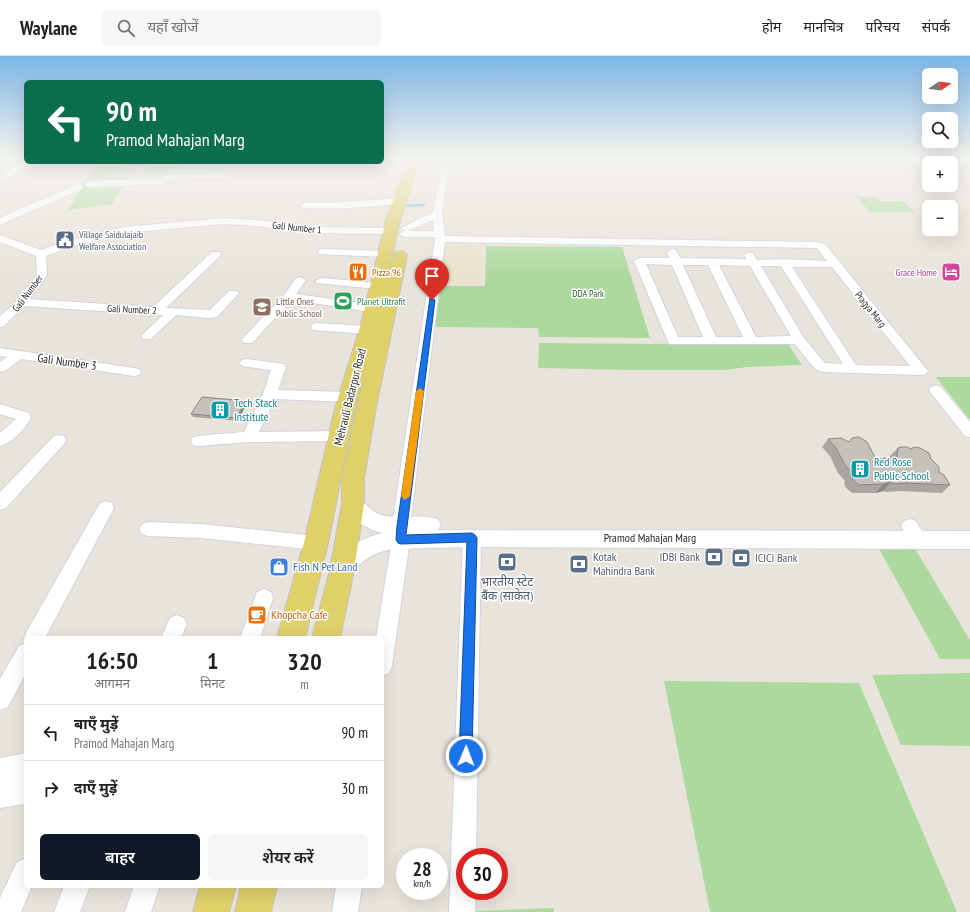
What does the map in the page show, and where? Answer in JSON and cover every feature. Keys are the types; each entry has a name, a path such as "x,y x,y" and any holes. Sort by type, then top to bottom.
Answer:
{"main road":[{"name":"Mehrauli Badarpur Road","path":"326,636 342,570 353,504 353,478 366,407 381,309 404,216 407,197"},
{"name":"Mehrauli Badarpur Road","path":"292,636 316,543 348,397 367,330 381,309 378,286 385,254 404,216"},
{"path":"211,912 217,888"},
{"path":"253,912 259,888"}],"street":[{"path":"0,222 54,197"},
{"path":"384,652 440,237 437,213 440,197"},
{"path":"305,206 329,206 380,201 440,237 743,244 799,340 821,368 852,369"},
{"path":"404,216 432,217 437,213"},
{"name":"Gali Number 1","path":"41,254 65,245 124,230 217,222 258,223 311,230 404,216"},
{"path":"0,238 41,254"},
{"path":"669,243 711,341"},
{"name":"Pragya Marg","path":"743,244 821,246 921,371 852,369"},
{"path":"323,252 385,254"},
{"name":"Gali Number","path":"0,324 11,315 42,275 41,254"},
{"path":"157,310 216,254"},
{"path":"799,340 673,341 639,261 753,261 835,264"},
{"path":"711,261 751,340"},
{"path":"784,262 852,369"},
{"path":"248,340 289,296 300,280"},
{"path":"321,282 378,286"},
{"name":"Gali Number 2","path":"21,302 211,314 233,292"},
{"path":"289,296 381,309"},
{"path":"147,336 174,311"},
{"path":"317,327 367,330"},
{"name":"Gali Number 3","path":"0,352 134,372"},
{"path":"0,368 18,355"},
{"path":"247,363 280,367 270,394 248,437"},
{"path":"936,390 970,432"},
{"path":"270,394 348,397"},
{"path":"0,441 22,422 24,418 1,410"},
{"path":"198,441 248,437 339,436"},
{"path":"0,503 59,440"},
{"name":"Pramod Mahajan Marg","path":"353,504 364,516 372,521 386,525 401,533 472,538 583,531"},
{"path":"35,636 106,508"},
{"name":"Pramod Mahajan Marg","path":"342,570 354,554 372,544 401,533 583,531 914,533 970,527"},
{"path":"148,529 201,531 316,543"},
{"name":"Pramod Mahajan Marg","path":"914,533 970,540"},
{"path":"462,912 472,538"},
{"path":"251,636 264,598"},
{"path":"0,699 24,657"},
{"path":"0,772 24,767"},
{"path":"0,793 24,789"},
{"path":"7,912 24,875"},
{"path":"67,912 76,888"},
{"path":"138,912 146,888"},
{"path":"345,912 349,888"}],"shaded area":[{"path":"444,245 483,246 481,285 439,285"}],"green space":[{"path":"76,197 116,197 112,204 69,210"},
{"path":"856,197 876,197 880,201 903,201 915,212 870,212"},
{"name":"DDA Park","path":"486,246 622,247 650,338 539,337 538,328 434,327 439,286 485,286"},
{"path":"730,342 788,344 802,365 747,367 725,370 538,368 539,343 652,344"},
{"path":"936,377 970,377 970,420"},
{"path":"878,547 914,547 970,640 970,659 940,659"},
{"path":"970,673 970,746 901,745 872,675"},
{"path":"664,681 859,683 957,912 710,912"},
{"path":"554,908 554,912 476,912 476,911"}],"building":[{"name":"Tech Stack Institute","path":"202,397 246,401 236,418 191,414"},
{"path":"859,437 867,442 876,459 897,457 898,448 901,447 911,449 914,447 920,448 929,453 931,459 939,467 939,472 944,475 950,485 907,483 895,484 891,482 883,484 859,485 853,480 851,475 852,473 845,465 836,448 828,439 841,438 849,442 852,438"}],"waterway":[{"path":"403,206 424,205"}],"slow traffic":[{"path":"405,496 420,391"}],"place":[{"name":"Village Saidulajaib Welfare Association","path":"65,240"},
{"name":"Pizza 96","path":"358,272"},
{"name":"Grace Home","path":"951,272"},
{"name":"Planet Ultrafit","path":"343,301"},
{"name":"Little Ones Public School","path":"262,307"},
{"name":"Tech Stack Institute","path":"220,410"},
{"name":"Red Rose Public School","path":"860,469"},
{"name":"IDBI Bank","path":"714,557"},
{"name":"ICICI Bank","path":"741,558"},
{"name":"भारतीय स्टेट बैंक (साकेत)","path":"507,562"},
{"name":"Kotak Mahindra Bank","path":"579,564"},
{"name":"Fish N Pet Land","path":"279,567"},
{"name":"Khopcha Cafe","path":"257,615"}],"route":[{"path":"432,300 401,526 401,540 472,538 466,756"}]}
